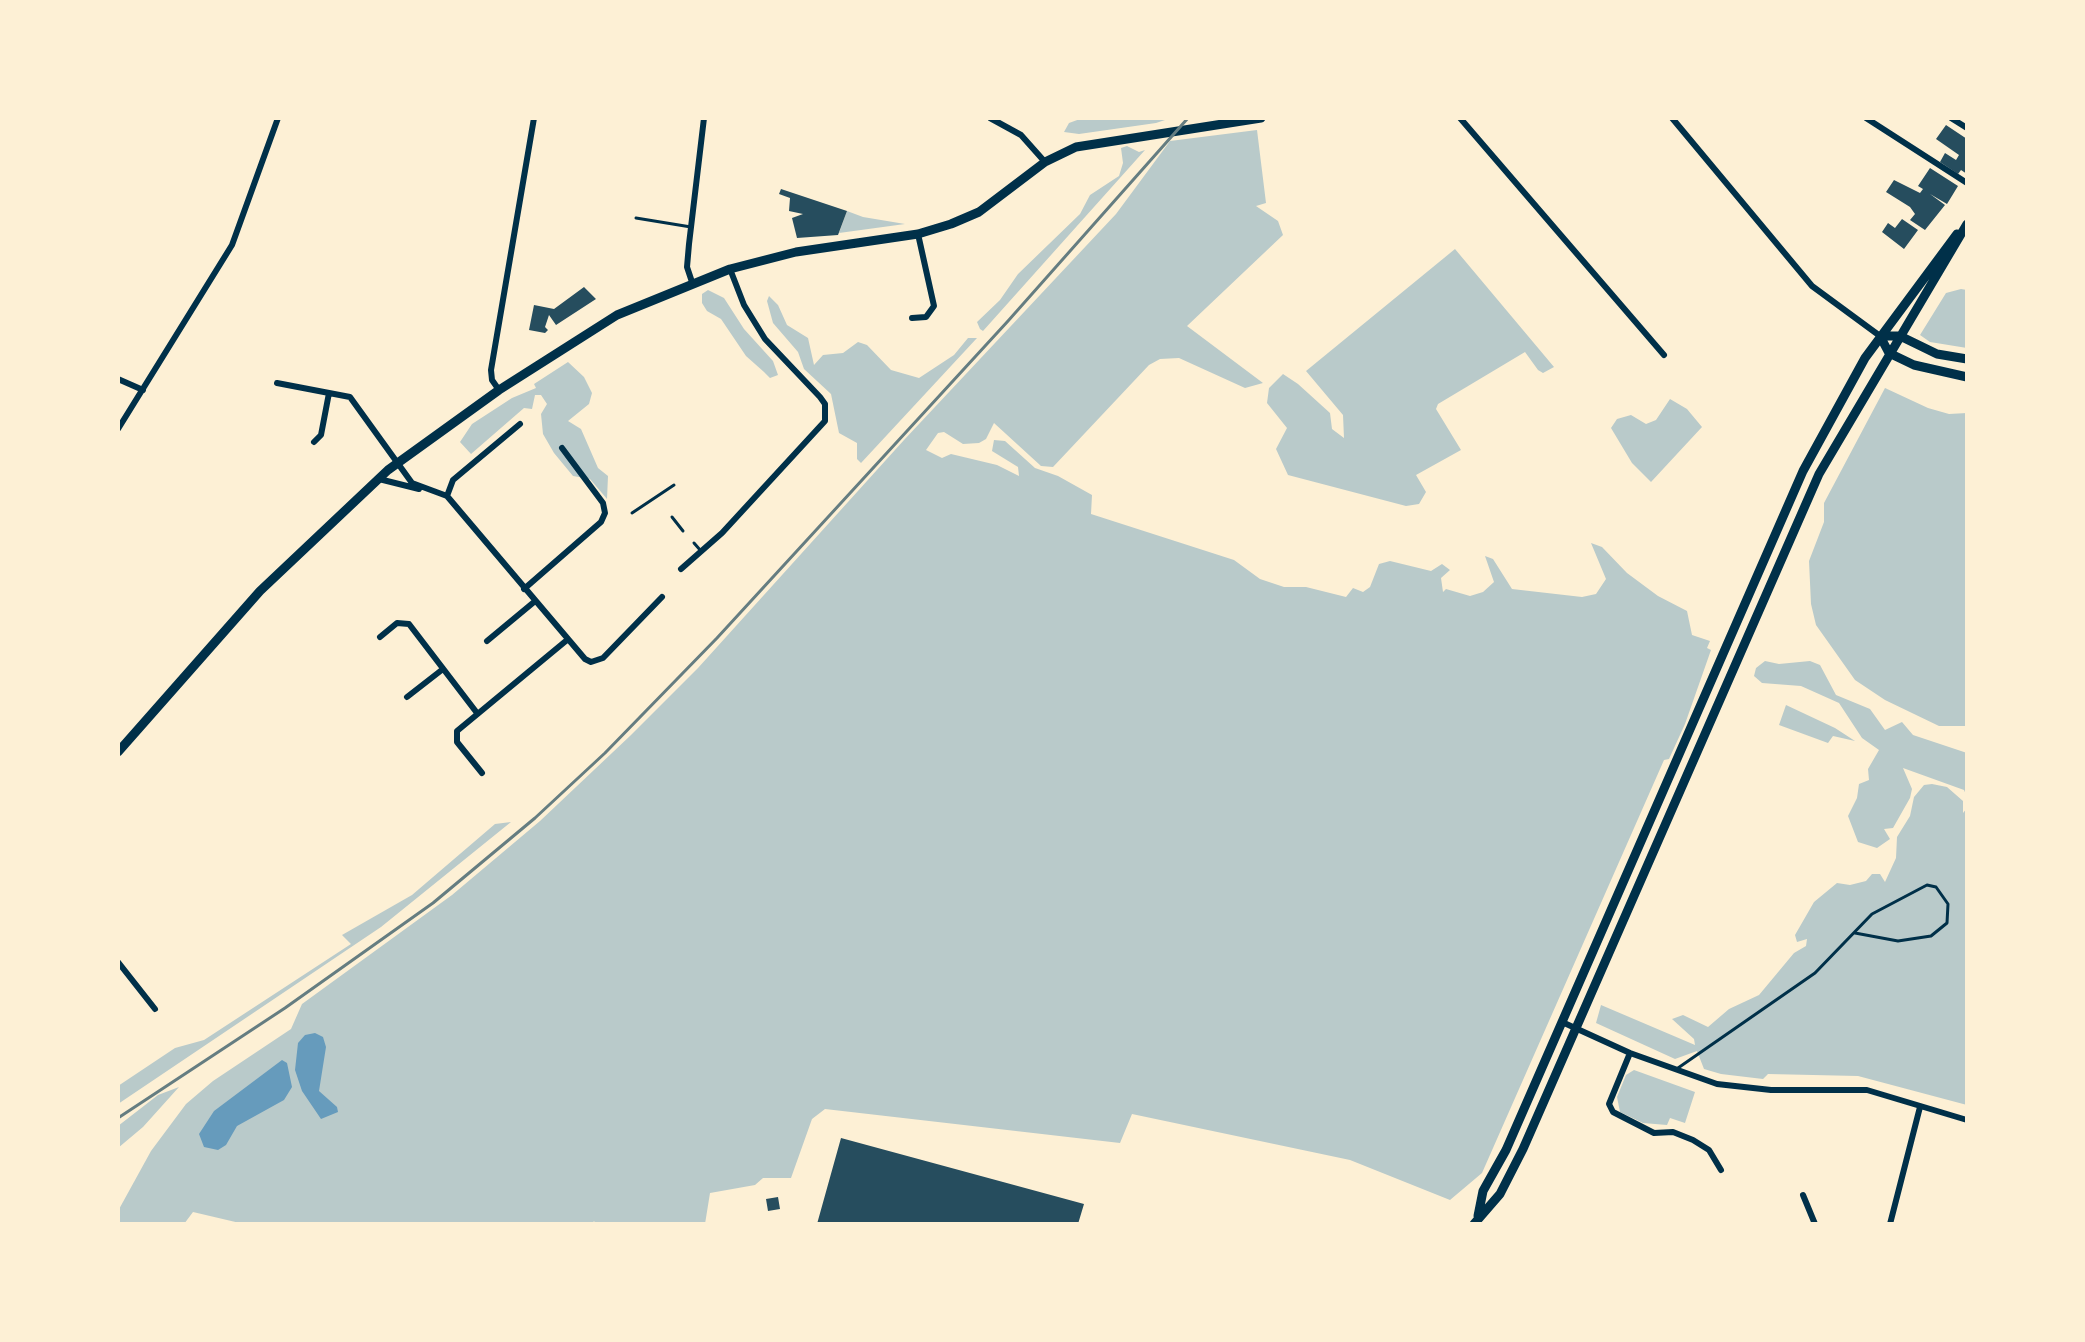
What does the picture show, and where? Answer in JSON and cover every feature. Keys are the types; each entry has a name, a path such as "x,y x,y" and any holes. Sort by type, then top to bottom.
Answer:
{"main road":[{"path":"118,752 260,591 379,479 499,390 617,315 730,269 796,252 918,234 979,212 1045,162 1076,147 1261,118"},
{"path":"1478,1223 1483,1191 1506,1150 1820,439 1880,336 1967,222"},
{"path":"1478,1223 1500,1194 1576,1029 1755,617 1833,447 1967,222"},
{"path":"1880,336 1900,336 1962,359 1955,377"},
{"path":"1880,336 1889,353 1955,377 1967,377"},
{"path":"1820,439 1833,447"},
{"path":"1741,612 1755,617"},
{"path":"1669,778 1683,786"},
{"path":"1615,902 1631,907"}],"street":[{"path":"118,429 232,245 278,118"},
{"path":"499,390 492,380 491,370 534,118"},
{"path":"692,282 687,267 704,118"},
{"path":"990,118 1021,135 1045,162"},
{"path":"1460,118 1664,355"},
{"path":"1672,118 1812,286 1880,336"},
{"path":"1866,118 1967,183"},
{"path":"1951,118 1967,128"},
{"path":"912,318 926,317 934,306 918,234"},
{"path":"681,569 722,533 819,431 826,412 820,397 773,348 753,322 730,269"},
{"path":"118,379 143,390"},
{"path":"277,383 350,397 363,421 412,483 422,489"},
{"path":"314,442 321,435 329,393"},
{"path":"447,496 453,480 520,424"},
{"path":"524,589 601,522 605,513 603,503 562,448"},
{"path":"379,479 447,496 585,659 597,661 662,597"},
{"path":"487,641 534,602"},
{"path":"380,637 397,623 409,624 477,713"},
{"path":"482,773 456,737 477,713 567,640"},
{"path":"407,697 443,669"},
{"path":"118,962 155,1009"},
{"path":"1562,1022 1675,1071 1747,1088 1867,1090 1967,1120"},
{"path":"1630,1053 1609,1104 1613,1112 1654,1133 1673,1132 1693,1140 1709,1150 1721,1170"},
{"path":"1890,1224 1920,1107"},
{"path":"1803,1195 1815,1224"}],"lane":[{"path":"636,218 691,227"},
{"path":"632,513 674,485"},
{"path":"658,496 663,503"},
{"path":"672,517 683,531"},
{"path":"694,543 701,551"},
{"path":"1675,1071 1815,973 1872,914 1918,888 1936,887 1948,904 1947,923 1931,936 1898,941 1855,933"}],"shaded area":[{"path":"1171,118 1079,134 1064,132 1069,123 1080,119"},
{"path":"1257,130 1266,203 1256,206 1278,221 1283,235 1187,326 1263,383 1245,388 1179,358 1160,359 1149,365 1053,467 1041,466 994,423 986,439 979,443 963,444 944,432 938,433 926,450 942,458 951,454 997,465 1019,476 1018,467 992,451 994,440 1005,441 1035,468 1058,476 1092,495 1091,514 1234,560 1260,579 1284,587 1306,587 1346,597 1353,588 1363,592 1370,587 1379,564 1390,561 1431,571 1442,564 1450,570 1441,578 1443,592 1446,589 1470,596 1483,592 1494,582 1485,556 1493,559 1512,589 1582,597 1596,594 1606,579 1591,543 1602,547 1627,573 1658,596 1687,611 1692,635 1710,641 1707,648 1711,650 1685,724 1669,759 1664,760 1482,1173 1450,1200 1350,1160 1132,1114 1120,1143 825,1109 812,1119 791,1178 763,1178 755,1185 710,1193 705,1224 596,1224 594,1221 592,1224 244,1224 193,1212 184,1224 118,1224 118,1211 151,1151 186,1104 213,1081 291,1029 302,1004 452,895 540,821 631,735 698,668 904,440 1116,214 1170,141"},
{"path":"1127,146 1139,152 1145,150 983,331 980,329 977,322 1000,300 1018,274 1080,214 1090,195 1119,176 1123,163 1121,148"},
{"path":"847,211 863,217 905,224 839,233"},
{"path":"1455,249 1554,367 1543,373 1525,352 1438,404 1436,409 1461,450 1416,475 1426,492 1419,504 1406,506 1288,475 1276,449 1287,428 1267,403 1269,388 1283,374 1298,384 1330,413 1332,429 1344,438 1343,415 1306,371"},
{"path":"708,290 724,298 744,329 773,361 778,375 770,378 746,356 721,319 707,311 702,303 702,294"},
{"path":"1967,290 1967,348 1930,342 1920,335 1946,293"},
{"path":"769,296 778,305 787,325 808,338 814,365 823,355 843,353 858,342 867,345 891,370 919,378 954,355 968,338 977,338 861,463 857,459 857,443 839,433 831,394 804,369 798,352 773,323 767,301"},
{"path":"568,362 584,377 592,393 589,404 568,421 581,429 598,468 608,476 607,499 590,479 573,476 554,453 543,434 541,414 547,404 541,395 535,395 532,409 524,408 471,454 460,442 472,424 512,398 536,388 534,384"},
{"path":"1885,388 1928,408 1949,414 1967,413 1967,726 1939,726 1885,700 1855,680 1816,625 1811,604 1809,561 1824,522 1824,503"},
{"path":"1670,399 1687,409 1702,427 1651,482 1632,463 1611,428 1617,419 1631,415 1646,424 1656,420"},
{"path":"1765,661 1779,664 1810,661 1820,665 1836,695 1870,709 1885,730 1902,722 1913,735 1967,753 1967,797 1964,790 1903,768 1912,789 1893,828 1884,829 1890,839 1877,848 1858,842 1848,816 1857,798 1859,784 1869,780 1868,769 1879,750 1862,738 1839,703 1801,686 1762,683 1754,676 1756,668"},
{"path":"1786,705 1855,741 1833,736 1828,743 1779,725"},
{"path":"1924,785 1947,787 1963,801 1963,813 1967,808 1967,1105 1858,1076 1768,1074 1763,1079 1721,1074 1704,1069 1697,1051 1675,1059 1596,1023 1601,1005 1695,1045 1694,1039 1672,1019 1683,1015 1708,1027 1729,1009 1759,995 1794,953 1806,946 1807,939 1797,942 1795,935 1814,902 1837,883 1850,885 1866,881 1872,874 1880,874 1885,882 1896,858 1897,837 1910,816 1914,797"},
{"path":"511,822 381,927 118,1104 118,1086 175,1048 204,1040 351,944 342,935 412,895 495,824"},
{"path":"1634,1070 1695,1092 1685,1123 1670,1118 1667,1125 1643,1123 1620,1112 1617,1097 1626,1075"},
{"path":"179,1087 143,1127 118,1148 118,1126 158,1095"}],"water":[{"path":"315,1033 323,1037 326,1047 319,1091 337,1107 338,1112 321,1119 302,1091 295,1070 298,1043 305,1035"},
{"path":"282,1060 287,1063 292,1087 284,1100 237,1126 226,1145 218,1150 204,1147 199,1134 214,1111"}],"building":[{"path":"1946,125 1967,139 1967,174 1961,170 1958,174 1940,162 1945,153 1956,160 1959,155 1936,139"},
{"path":"1930,168 1958,186 1947,204 1930,194 1945,205 1925,230 1910,220 1915,214 1910,207 1886,192 1894,180 1920,193 1923,189 1918,186"},
{"path":"781,189 847,211 838,235 797,238 792,218 803,214 789,211 790,198 779,194"},
{"path":"1902,219 1918,230 1904,249 1882,232 1888,223 1895,228"},
{"path":"584,287 596,299 556,325 549,315 545,333 529,330 534,305 554,309"},
{"path":"841,1138 1084,1204 1078,1224 817,1224"},
{"path":"778,1197 780,1209 768,1211 766,1199"}],"railway":[{"path":"118,1118 285,1008 433,903 535,818 605,753 717,638 1008,321 1188,118"}]}
